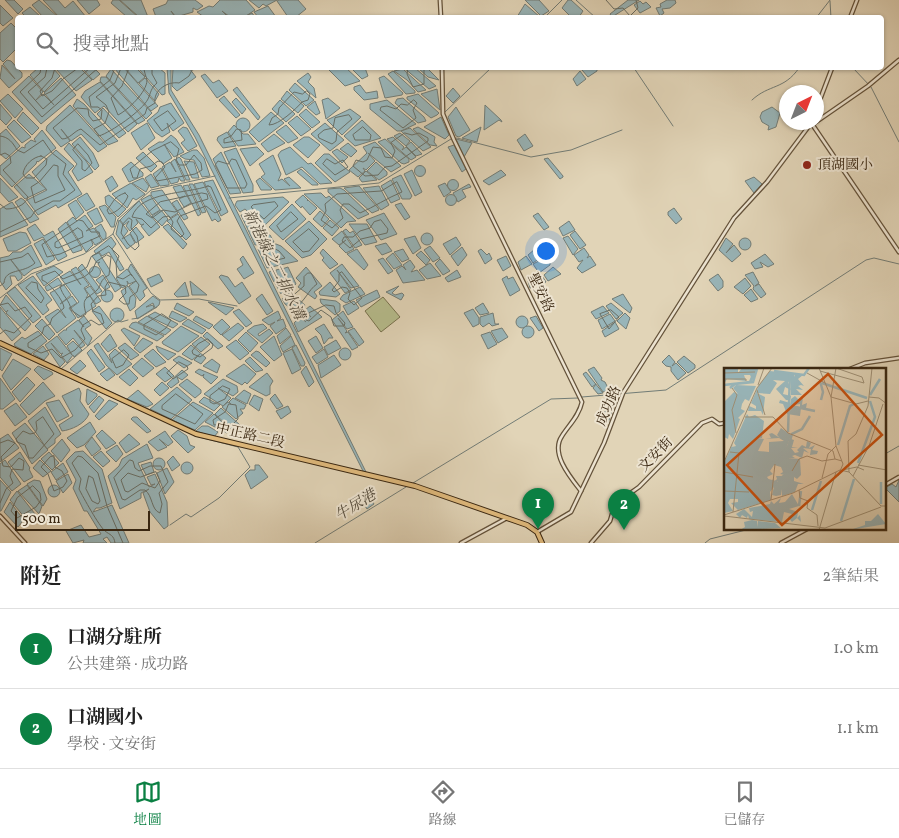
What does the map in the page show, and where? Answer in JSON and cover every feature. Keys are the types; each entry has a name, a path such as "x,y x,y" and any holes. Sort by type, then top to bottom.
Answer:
{"main road":[{"name":"中正路二段","path":"0,343 196,434 415,486 527,525 538,532"},
{"path":"538,532 542,543"}],"street":[{"path":"440,0 440,15"},
{"path":"851,15 857,0"},
{"name":"成功路","path":"824,116 869,85 899,60"},
{"name":"聖安路","path":"442,70 443,114 582,402 570,428 561,437 558,450 559,457 581,491"},
{"path":"824,89 831,70"},
{"name":"成功路","path":"538,532 569,515 607,436 622,394 734,218 767,182 808,130"},
{"path":"819,130 899,252"},
{"path":"852,368 865,363 899,358"},
{"name":"文安街","path":"591,543 610,522 615,504 639,487 702,423 712,418 719,424 724,422"},
{"path":"886,484 898,477"},
{"path":"0,516 25,543"},
{"path":"460,543 508,518"},
{"path":"781,543 804,530"}],"green space":[{"path":"383,297 400,317 381,332 365,311"}],"water":[{"path":"5,0 14,0 23,9 18,14"},
{"path":"39,0 56,15 41,15 32,5"},
{"path":"43,0 58,0 65,8 73,1 84,15 57,15"},
{"path":"77,0 97,0 100,5 89,14"},
{"path":"113,0 119,0 136,15 125,15 111,3"},
{"path":"120,0 141,0 147,15 137,15"},
{"path":"168,0 195,0 203,6 197,10 193,8 193,12 183,15 174,15 171,11 174,15 155,15 153,9 166,4"},
{"path":"220,0 246,0 255,10 248,15 227,15 222,11 226,15 201,15 197,12 209,6 213,7"},
{"path":"249,0 277,0 266,6 263,4 259,8"},
{"path":"298,0 306,9 298,15 287,15 277,1"},
{"path":"525,0 539,0 549,11 540,15"},
{"path":"568,0 571,0 583,11 580,15 569,15 562,8"},
{"path":"628,0 639,0 615,15 610,14"},
{"path":"667,0 675,0 676,3 670,8 662,9 664,13 661,15 656,8 661,7 660,4"},
{"path":"640,1 643,4 646,2 651,7 640,13 634,5"},
{"path":"525,4 538,15 518,15"},
{"path":"0,5 13,18 3,26 0,23"},
{"path":"268,6 275,15 256,15 254,12"},
{"path":"30,7 39,15 24,15 22,13"},
{"path":"11,23 15,27 15,50 3,62 0,59 0,33"},
{"path":"7,60 11,61 15,65 15,70 19,70 22,73 22,77 9,88 0,78 2,65 15,79 3,64"},
{"path":"36,70 55,70 60,76 44,92 30,75"},
{"path":"57,70 82,70 92,80 76,91"},
{"path":"84,70 96,70 100,74 93,80"},
{"path":"112,70 152,113 146,119 106,76"},
{"path":"116,70 126,70 158,106 151,111"},
{"path":"127,70 138,70 145,77 138,83"},
{"path":"140,70 161,70 165,73 165,94 162,95"},
{"path":"167,70 171,70 171,90 199,135 366,472 363,471 195,137 169,93"},
{"path":"173,70 191,70 196,77 177,91 172,86"},
{"path":"329,70 348,70 360,81 345,86"},
{"path":"353,70 366,70 368,76 362,79"},
{"path":"404,70 426,90 418,92 407,80 394,71"},
{"path":"406,70 417,70 436,86 429,89"},
{"path":"420,70 429,70 439,80 428,77"},
{"path":"582,70 597,70 597,71 588,77"},
{"path":"393,71 415,93 406,94 388,74"},
{"path":"580,71 586,79 577,86 573,79"},
{"path":"308,73 311,77 308,82 314,88 316,98 297,81"},
{"path":"205,74 213,83 219,80 228,91 217,98 201,76"},
{"path":"29,76 43,92 36,100 43,94 54,105 44,93 61,78 76,95 41,124 12,92"},
{"path":"384,76 403,93 402,95 385,98 379,78"},
{"path":"101,77 106,77 145,120 138,124 100,81"},
{"path":"145,78 159,94 155,101 139,83"},
{"path":"100,82 137,124 128,132 104,106 95,113 81,97 85,91"},
{"path":"295,83 314,100 306,106 289,90"},
{"path":"360,85 366,93 377,91 378,98 364,100 354,90 354,87"},
{"path":"237,87 260,117 258,120 233,90"},
{"path":"453,88 460,96 453,103 446,96"},
{"path":"437,89 440,110 421,94"},
{"path":"287,91 304,106 298,113 281,99"},
{"path":"8,94 23,109 15,118 0,101"},
{"path":"418,94 439,113 437,115 431,118 407,99 407,97"},
{"path":"224,96 240,115 236,118 219,100"},
{"path":"236,98 246,109 242,114 232,102"},
{"path":"328,98 340,108 326,119 322,100"},
{"path":"403,98 426,121 418,123 395,103 397,99"},
{"path":"77,99 84,104 118,141 108,145 73,106"},
{"path":"280,100 295,114 286,122 272,109"},
{"path":"387,100 416,124 397,131 370,109 370,104"},
{"path":"315,101 320,113 316,115 307,107"},
{"path":"171,103 184,123 173,131 167,123 170,132 162,137 155,132 147,121 158,112 160,107"},
{"path":"0,104 12,118 6,125 0,119"},
{"path":"70,105 107,146 98,152 81,134 71,141 61,129 70,141 61,147 46,130 47,126"},
{"path":"485,105 502,122 499,120 484,130"},
{"path":"456,107 470,130 459,137 456,136 448,117"},
{"path":"772,107 779,112 776,127 768,130 769,126 762,122 760,117 762,112"},
{"path":"103,108 126,133 119,138 97,114"},
{"path":"306,109 320,122 312,128 299,115"},
{"path":"350,109 361,117 342,135 327,120"},
{"path":"23,112 39,128 32,135 17,120"},
{"path":"271,112 284,123 259,142 249,132"},
{"path":"297,116 311,129 301,136 288,123"},
{"path":"441,117 449,135 445,139 424,127"},
{"path":"243,118 248,120 250,125 248,130 243,132 238,130 236,125 238,120"},
{"path":"14,120 31,137 22,143 7,127"},
{"path":"362,120 381,138 355,146 344,136"},
{"path":"147,123 155,138 141,150 131,133"},
{"path":"325,123 344,140 330,151 311,134"},
{"path":"234,125 243,134 248,134 256,144 238,146 228,132"},
{"path":"286,125 298,138 288,143 276,132"},
{"path":"183,127 187,128 197,146 188,151 181,143 185,140 178,131"},
{"path":"418,127 435,137 434,142 437,146 430,145 413,129"},
{"path":"481,127 477,142 462,138"},
{"path":"410,128 431,147 423,151 401,131"},
{"path":"6,129 20,146 6,159 0,154 0,134"},
{"path":"42,130 56,148 37,161 12,187 0,174 0,166 22,147 25,148 25,145 31,140 36,142 34,139"},
{"path":"227,132 236,146 223,148 217,140 218,137"},
{"path":"400,133 410,141 406,146 394,136"},
{"path":"274,134 285,143 268,152 261,144"},
{"path":"525,134 533,146 524,151 517,140"},
{"path":"171,135 176,139 184,152 174,157 164,144 172,158 163,164 148,149 159,142 163,142"},
{"path":"80,137 93,153 99,166 95,170 72,144"},
{"path":"304,137 309,137 320,145 308,158 293,145"},
{"path":"393,137 404,147 402,150 406,147 416,157 411,160 387,139"},
{"path":"385,139 409,159 409,162 401,163 378,142"},
{"path":"456,139 472,143 464,157"},
{"path":"375,142 401,166 391,172 368,153 375,161 366,170 363,168 365,171 358,177 349,170 367,153 363,147"},
{"path":"411,142 422,154 416,156 406,146"},
{"path":"69,143 86,161 93,172 78,181 72,171 77,164 64,149"},
{"path":"348,143 357,151 351,157 340,149"},
{"path":"454,145 466,169 462,172 448,147"},
{"path":"257,147 264,154 250,166 240,149"},
{"path":"290,147 308,164 311,163 332,183 320,184 302,167 286,175 278,155 281,151"},
{"path":"236,148 253,185 253,192 243,193 224,152"},
{"path":"337,149 348,157 342,163 332,152"},
{"path":"56,150 74,166 68,172 82,194 58,208 56,205 38,215 27,200 47,190 32,172"},
{"path":"197,150 204,158 210,176 202,177 194,160 185,159 180,156"},
{"path":"143,152 157,166 151,172 136,158"},
{"path":"221,152 241,193 230,194 213,159"},
{"path":"324,154 329,154 350,172 335,182 315,163"},
{"path":"273,155 281,174 278,181 282,179 290,186 284,179 289,177 301,188 275,190 261,177 265,174 259,164"},
{"path":"179,157 190,180 186,180 176,159"},
{"path":"548,158 563,177 560,179 544,159"},
{"path":"175,159 185,181 181,181 179,178 178,182 171,184 162,167 170,162 176,172 171,162"},
{"path":"184,161 194,162 199,178 192,178"},
{"path":"131,162 143,173 143,176 129,182 122,169"},
{"path":"376,162 387,172 387,175 379,180 367,171"},
{"path":"420,165 426,171 420,177 414,171"},
{"path":"161,168 169,185 160,186 153,174"},
{"path":"301,169 318,185 312,185 297,172"},
{"path":"412,170 422,192 415,196 404,174"},
{"path":"501,170 506,175 489,185 483,181"},
{"path":"366,171 377,180 362,182 359,178"},
{"path":"29,174 46,189 25,199 14,187"},
{"path":"151,174 159,186 151,188 145,178"},
{"path":"401,175 412,196 410,199 402,199 392,179"},
{"path":"112,176 118,186 110,192 105,181"},
{"path":"754,177 762,184 754,193 745,181"},
{"path":"0,178 18,197 9,202 0,192"},
{"path":"143,178 149,186 146,192 132,183"},
{"path":"260,178 271,190 261,190 256,181"},
{"path":"453,179 459,185 453,191 447,185"},
{"path":"213,180 228,212 221,216 204,182"},
{"path":"391,180 400,199 391,203 381,186"},
{"path":"203,182 221,220 218,222 215,219 212,221 194,184"},
{"path":"131,183 145,194 136,200 133,198 127,208 112,194"},
{"path":"445,183 451,192 444,197 438,186"},
{"path":"189,184 193,184 206,212 202,213"},
{"path":"469,184 471,187 462,190 466,197 458,202 453,193"},
{"path":"181,185 191,203 184,207 179,199 185,196 179,198 173,187"},
{"path":"188,185 201,214 198,216 183,186"},
{"path":"359,186 379,210 372,213 344,188"},
{"path":"379,186 389,205 381,210 363,188"},
{"path":"340,188 369,214 358,219 328,192 328,189"},
{"path":"162,190 178,213 170,218 151,195 151,192"},
{"path":"87,193 95,206 86,211 77,199"},
{"path":"321,193 326,198 329,196 356,221 347,222 341,228 304,194"},
{"path":"451,194 457,200 451,206 445,200"},
{"path":"109,195 126,209 118,217 106,204 105,197"},
{"path":"150,195 160,210 152,215 141,200"},
{"path":"303,195 317,208 310,215 302,206 301,208 295,202"},
{"path":"283,197 289,202 264,226 245,209 240,212 235,205 237,201"},
{"path":"21,198 39,219 30,223 15,202"},
{"path":"76,200 84,212 76,219 68,205"},
{"path":"177,200 188,218 184,220 172,203"},
{"path":"139,201 160,227 149,236 141,226 144,224 141,225 136,219 138,223 130,231 126,226 129,221 124,225 120,220"},
{"path":"12,202 28,225 0,237 0,209"},
{"path":"401,203 410,217 405,220 395,205"},
{"path":"292,204 306,219 283,240 269,227"},
{"path":"105,205 116,217 114,227 111,227 99,207"},
{"path":"97,208 103,221 95,225 87,213"},
{"path":"674,208 682,219 676,224 668,215 668,212"},
{"path":"161,210 168,219 162,226 152,216"},
{"path":"320,211 329,219 322,227 313,219"},
{"path":"384,213 397,234 381,240 366,220"},
{"path":"538,213 549,227 544,230 533,216"},
{"path":"178,214 191,235 186,240 167,221"},
{"path":"85,215 93,226 86,231 94,228 102,241 95,245 91,239 93,245 86,252 67,222 73,217 77,221"},
{"path":"241,215 245,215 270,235 274,242 255,245"},
{"path":"119,220 128,231 122,239 130,234 135,243 127,249 116,234"},
{"path":"330,220 339,228 332,236 323,228"},
{"path":"309,221 327,239 311,255 302,258 285,241"},
{"path":"569,221 575,230 563,236 559,228"},
{"path":"66,222 82,250 73,253 58,229"},
{"path":"35,224 44,236 53,231 67,256 58,261 43,237 34,241 27,229"},
{"path":"101,224 106,233 106,238 103,240 95,228"},
{"path":"168,224 187,244 183,249 163,227"},
{"path":"349,224 367,224 377,242 365,245"},
{"path":"136,227 144,237 136,243 130,233"},
{"path":"346,229 350,233 353,231 362,245 355,248 343,231"},
{"path":"342,231 354,249 346,253 339,246 346,240 339,245 332,239"},
{"path":"575,231 586,245 580,249 570,235"},
{"path":"20,232 26,233 31,243 16,251 8,251 3,239"},
{"path":"425,233 429,233 433,239 429,245 425,245 421,241 421,237"},
{"path":"415,236 421,248 413,254 404,239"},
{"path":"568,236 578,249 573,255 563,238"},
{"path":"111,237 116,244 112,249 124,269 120,271 109,252 102,256 99,252 96,254 94,251"},
{"path":"456,237 461,245 450,255 443,244"},
{"path":"726,238 733,244 726,253 734,245 741,254 732,262 719,250"},
{"path":"743,238 747,238 751,244 747,250 743,250 739,246 739,242"},
{"path":"43,239 55,259 46,265 34,244"},
{"path":"386,243 392,251 382,255 375,246"},
{"name":"新港線之二排水溝","path":"276,244 298,261 267,268 258,249"},
{"path":"31,245 42,266 33,269 24,276 11,260 22,275 22,278 18,281 15,276 10,276 12,284 6,290 0,281 0,258 9,256 13,252 21,252"},
{"path":"430,246 440,258 433,262 424,250"},
{"path":"462,247 467,255 458,266 451,256"},
{"path":"584,248 589,255 587,258 590,256 596,265 582,273 577,268 583,260 579,262 574,255"},
{"path":"323,249 338,264 330,269 322,260 324,258 320,253"},
{"path":"357,249 368,265 364,270 347,254"},
{"path":"403,249 409,259 402,262 394,252"},
{"path":"481,249 487,255 489,253 492,259 485,264 478,251"},
{"path":"535,249 544,255 533,263 528,255"},
{"path":"421,251 430,260 426,265 416,255"},
{"path":"99,253 121,288 115,292 98,264 100,262 97,263 92,256"},
{"path":"393,253 402,265 394,269 386,259"},
{"path":"765,254 774,264 768,267 760,262 763,267 755,269 751,263"},
{"path":"243,256 254,273 244,279 237,269 243,265 240,259"},
{"path":"506,256 511,266 503,271 497,260"},
{"path":"526,256 532,264 521,270 518,262"},
{"path":"547,257 550,260 550,265 539,273 533,264"},
{"path":"383,258 393,271 388,274 378,260"},
{"path":"440,259 450,271 443,275 435,264"},
{"path":"410,260 415,267 411,272 417,270 425,280 403,283 396,270 402,266 406,270 403,265"},
{"path":"430,263 441,276 427,279 419,270"},
{"path":"82,264 102,291 97,294 78,268"},
{"path":"131,264 147,288 143,291 145,296 140,301 129,286 136,281 129,284 127,281 128,285 122,288 116,278 127,269 132,276 128,269"},
{"path":"342,264 359,286 351,288 337,270 351,290 345,293 330,273"},
{"path":"54,266 63,272 44,286 36,274"},
{"path":"95,266 101,272 95,278 89,272"},
{"path":"76,267 89,285 84,288 88,295 86,298 90,296 96,306 78,318 71,308 79,302 60,277 70,271 81,285 71,270"},
{"path":"288,267 296,284 291,288 282,269"},
{"path":"306,267 322,286 314,292 317,296 315,299 298,287 301,283 296,278"},
{"path":"553,267 561,274 548,281 544,275"},
{"path":"280,269 290,287 286,292 276,272 276,270"},
{"path":"273,270 284,291 281,294 275,283 278,281 274,282 269,272"},
{"path":"457,270 461,277 448,282 445,278"},
{"path":"753,272 759,283 755,286 759,284 766,294 761,298 745,275"},
{"path":"159,274 163,281 151,287 147,279"},
{"path":"718,274 723,281 723,287 718,291 709,280"},
{"path":"103,275 110,287 105,290 96,280"},
{"path":"221,275 228,277 235,287 242,282 251,296 239,304 219,277"},
{"path":"33,276 52,300 46,305 49,310 43,315 18,285"},
{"path":"507,276 508,279 513,277 520,290 510,296 502,279"},
{"path":"542,276 546,282 530,288 528,281"},
{"path":"58,278 62,284 47,291 45,287"},
{"path":"745,278 751,286 743,294 734,287"},
{"path":"190,281 207,295 192,295"},
{"path":"185,282 189,296 177,297 174,294"},
{"path":"330,282 340,294 336,297 320,295 319,292"},
{"path":"64,285 71,295 60,304 72,296 77,303 69,308 76,318 57,333 45,317 58,309 66,318 50,293"},
{"path":"90,286 101,301 96,304 85,289"},
{"path":"128,286 136,298 135,307 130,311 121,291"},
{"path":"399,286 392,293 395,295 402,293 404,295 401,300 386,292"},
{"path":"15,287 41,317 33,323 7,293"},
{"path":"360,287 365,294 346,303 340,299 343,295"},
{"path":"751,289 758,299 751,302 744,295"},
{"path":"105,290 109,290 113,296 109,302 105,302 101,298 101,294"},
{"path":"377,290 380,297 361,307 356,300"},
{"path":"289,293 297,298 295,301 298,299 305,305 298,314 285,304 282,299"},
{"path":"262,294 273,311 267,315 256,299"},
{"path":"623,294 632,308 630,313 612,299"},
{"path":"6,295 31,324 25,331 6,313 8,310 6,312 0,305"},
{"path":"153,296 160,301 159,305 155,308 153,303 146,307 153,305 154,308 137,319 135,311"},
{"path":"320,299 336,301 340,304 340,311 335,315 321,303"},
{"path":"354,301 359,308 348,315 343,306"},
{"path":"208,302 234,308 226,315"},
{"path":"177,303 194,312 189,316 174,309"},
{"path":"483,303 489,313 480,315 475,308"},
{"path":"611,303 623,313 616,319 606,306"},
{"path":"99,306 112,323 106,329 92,311"},
{"path":"310,306 322,317 298,332 294,323 300,317 306,322 300,316 304,311 311,317 305,310"},
{"path":"603,306 609,313 596,319 591,312"},
{"path":"0,307 21,333 12,341 0,327"},
{"path":"117,308 122,310 124,315 122,320 117,322 112,320 110,315 112,310"},
{"path":"239,309 252,323 246,327 233,312"},
{"path":"473,309 479,318 479,324 473,327 464,313"},
{"path":"172,311 187,318 180,322 169,317"},
{"path":"278,311 281,318 277,321 283,319 286,327 276,334 270,326 275,322 269,325 262,320"},
{"path":"343,311 353,327 347,329 338,318 347,331 345,333 348,332 358,347 352,350 332,320"},
{"path":"155,312 178,324 173,328 148,316"},
{"path":"493,313 495,324 499,324 492,326 489,323 483,327 480,324 480,317"},
{"path":"625,313 630,318 626,329 617,321"},
{"path":"610,314 615,321 602,329 598,320"},
{"path":"84,316 91,325 85,329 92,338 88,346 74,330 85,345 81,348 73,338 66,345 58,335 78,320 84,327 79,320"},
{"path":"147,316 171,330 165,335 138,322"},
{"path":"196,316 213,325 209,329 193,320"},
{"path":"520,316 524,316 528,322 524,328 520,328 516,324 516,320"},
{"path":"536,316 543,328 539,331 530,318"},
{"path":"42,319 55,334 49,340 35,326"},
{"path":"188,319 206,330 202,334 182,324"},
{"path":"222,319 230,327 221,335 213,327"},
{"path":"136,322 164,336 157,341 129,327 132,323"},
{"path":"615,322 619,329 605,337 602,331"},
{"path":"238,323 244,328 229,341 222,335"},
{"path":"263,324 267,328 258,334 259,336 269,329 273,333 262,343 247,331 254,326"},
{"path":"324,324 333,338 329,338 324,344 321,335 315,329"},
{"path":"181,326 199,336 178,352 162,342"},
{"path":"526,326 530,326 534,332 530,338 526,338 522,334 522,330"},
{"path":"124,328 140,336 134,346 121,330"},
{"path":"286,328 291,335 280,344 277,336"},
{"path":"354,328 364,342 359,346 348,331"},
{"path":"502,328 508,337 498,343 491,331"},
{"path":"38,331 47,341 31,354 15,346 14,344 22,337 25,339"},
{"path":"207,332 223,346 218,349 203,336"},
{"path":"246,332 258,343 250,352 238,340"},
{"path":"490,332 497,344 488,349 481,335"},
{"path":"110,334 117,346 108,352 101,344"},
{"path":"57,336 72,355 67,346 73,341 82,350 74,357 73,355 67,363 61,355 63,353 61,354 51,343 65,362 60,367 45,345"},
{"path":"274,336 282,355 274,361 260,347"},
{"path":"291,336 295,345 283,352 280,346"},
{"path":"316,336 323,348 316,353 308,341"},
{"path":"201,337 210,344 201,352 192,344"},
{"path":"143,338 153,343 140,353 134,348"},
{"path":"236,340 249,353 240,360 226,347"},
{"path":"336,340 341,348 328,355 324,347"},
{"path":"98,343 112,363 109,355 115,349 132,364 117,375 106,365 94,346"},
{"path":"125,343 139,355 131,360 118,348"},
{"path":"191,345 206,358 201,364 194,360 200,354 192,360 182,354"},
{"path":"296,345 305,363 304,366 301,366 292,348"},
{"path":"43,346 49,354 44,360 33,354"},
{"path":"156,346 176,354 168,360 158,351"},
{"path":"0,348 12,354 2,371 0,369"},
{"path":"343,348 347,348 351,354 347,360 343,360 339,356 339,352"},
{"path":"91,349 105,367 99,372 87,353"},
{"path":"153,349 166,362 156,367 144,356"},
{"path":"292,349 301,369 292,374 283,353"},
{"path":"324,349 328,357 317,364 312,357"},
{"path":"256,351 270,363 266,367 251,355"},
{"path":"334,355 341,365 321,378 318,365"},
{"path":"669,355 675,362 672,366 676,363 686,373 678,380 671,371 671,367 666,366 662,362"},
{"path":"179,356 192,363 184,368 173,360"},
{"path":"684,356 695,365 695,368 688,373 677,362"},
{"path":"250,357 263,370 256,372 245,361"},
{"path":"142,358 154,368 143,377 132,367"},
{"path":"13,359 31,369 11,390 2,376"},
{"path":"212,359 220,365 217,373 203,366"},
{"path":"80,360 86,366 77,374 70,369"},
{"path":"244,364 256,374 247,384 245,382 242,385 226,376"},
{"path":"38,366 53,374 44,380 34,370"},
{"path":"306,366 314,382 309,387 301,372"},
{"path":"165,367 174,376 165,382 156,374"},
{"path":"594,367 609,390 603,392 588,370"},
{"path":"109,368 115,375 107,381 100,374"},
{"path":"129,369 138,378 130,386 119,377"},
{"path":"199,369 218,377 211,384 203,377 204,374 202,376 195,372"},
{"path":"182,370 188,375 182,380 177,377 179,382 171,388 167,384"},
{"path":"586,372 596,384 592,387 583,374"},
{"path":"267,373 273,381 270,386 270,394 266,396 249,387"},
{"path":"27,377 35,385 20,402 12,392"},
{"path":"0,378 15,399 3,409 0,409"},
{"path":"187,379 201,390 201,393 195,398 179,385"},
{"path":"223,379 237,386 238,392 233,396 218,388 231,398 223,406 204,394"},
{"path":"43,382 55,396 45,401 29,415 20,405"},
{"path":"162,382 169,388 160,396 154,390"},
{"path":"596,384 603,393 598,394 593,388"},
{"path":"177,387 192,400 171,419 150,409"},
{"path":"79,388 81,393 80,401 89,414 77,426 62,431 59,425 73,416 62,396"},
{"path":"87,389 97,394 88,405 86,401"},
{"path":"138,390 153,404 147,407 127,399"},
{"path":"244,390 251,394 247,404 235,398"},
{"path":"275,394 283,406 277,409 270,399"},
{"path":"254,395 263,399 259,411 249,404"},
{"path":"99,396 104,400 94,413 89,407"},
{"path":"204,397 220,405 214,411 199,402"},
{"path":"233,398 246,405 244,409 240,409 243,413 236,419 222,407 228,402 231,404 229,402"},
{"path":"605,398 613,398 614,405 608,423 602,415 608,408"},
{"path":"59,400 69,416 57,422 46,403"},
{"path":"109,400 118,404 99,420 95,416"},
{"path":"193,402 213,413 195,430 172,420"},
{"path":"16,403 27,417 15,426 4,411"},
{"path":"288,406 291,412 281,419 276,411"},
{"path":"45,407 61,434 55,439 55,443 47,449 28,421"},
{"path":"221,408 240,425 232,430 215,414"},
{"path":"214,414 229,429 227,433 205,422"},
{"path":"137,417 151,431 147,433 131,419"},
{"path":"90,422 96,432 84,445 77,448 67,438"},
{"path":"25,423 48,450 32,464 12,433"},
{"path":"202,426 208,426 218,432 214,437 196,431"},
{"path":"102,430 116,443 106,449 96,436"},
{"path":"178,430 187,436 190,445 195,447 188,453 171,436"},
{"path":"165,431 173,442 168,446 159,439 167,447 158,451 148,442"},
{"path":"8,434 19,448 0,462 0,439"},
{"path":"129,434 140,444 126,453 119,443"},
{"path":"92,437 101,449 92,456 85,446"},
{"path":"62,439 70,450 61,462 51,451"},
{"path":"147,444 153,458 138,463 149,487 155,484 151,485 147,477 155,474 167,502 168,526 164,529 150,512 143,493 149,489 141,493 141,498 120,509 108,476 119,466 122,459"},
{"path":"117,445 123,454 116,462 106,452"},
{"path":"83,451 102,469 112,503 96,508 93,512 112,505 129,543 111,543 107,537 103,539 107,543 83,543 84,540 73,543 66,531 81,525 89,537 101,534 87,511 84,511 73,488 76,480 66,461 75,452"},
{"path":"101,451 110,461 103,467 93,457"},
{"path":"20,452 33,477 24,482 8,462"},
{"path":"49,452 59,463 52,470 41,459"},
{"path":"173,456 180,465 172,471 167,462"},
{"path":"157,458 161,458 165,464 161,470 157,470 153,466 153,462"},
{"path":"5,460 21,484 12,491 0,477 0,464"},
{"path":"40,460 51,471 43,477 33,468"},
{"path":"151,462 154,472 146,475 141,465"},
{"path":"187,462 193,468 187,474 181,468"},
{"path":"63,463 68,472 56,480 51,472"},
{"path":"255,465 259,465 268,477 251,489 245,475 250,470 255,470"},
{"path":"167,468 174,482 165,494 157,473"},
{"path":"68,474 72,483 63,493 56,481"},
{"path":"0,480 11,492 1,511 0,511"},
{"path":"34,480 40,481 47,499 43,506 27,484"},
{"path":"899,480 899,502 886,489 892,484 896,487"},
{"path":"27,485 42,506 39,514 18,491"},
{"path":"52,485 56,485 60,491 56,497 52,497 48,493 48,489"},
{"path":"17,491 35,514 26,519 10,500"},
{"path":"366,491 374,504 367,509 358,495"},
{"path":"10,502 24,520 18,527 4,512"}],"waterway":[{"path":"547,15 562,0"},
{"path":"576,0 593,15"},
{"path":"818,15 830,0"},
{"path":"830,1 831,15"},
{"path":"445,112 489,70"},
{"path":"635,70 673,126"},
{"path":"752,100 764,91 782,84 797,70"},
{"path":"855,70 871,87 899,142"},
{"path":"229,198 379,183 451,139 457,138 531,157 571,150 622,130"},
{"path":"0,298 31,274 84,254 113,234 118,219 151,190 215,176"},
{"path":"113,234 151,293 160,300 199,299 237,306"},
{"path":"582,397 666,390 866,260 874,258 899,264"},
{"path":"132,319 139,318 157,307"},
{"path":"61,369 118,320 121,322 128,320"},
{"path":"0,341 185,426"},
{"path":"0,346 183,430"},
{"path":"413,483 551,399 578,398"},
{"path":"170,525 186,514 191,517 219,498 250,467 238,447 195,436"},
{"path":"886,453 899,446"},
{"name":"牛尿港","path":"315,543 406,487"},
{"path":"705,543 710,539 746,530"}],"place":[{"name":"頂湖國小","path":"807,165"},
{"name":"口湖分駐所","path":"538,529"},
{"name":"口湖國小","path":"624,530"}]}
